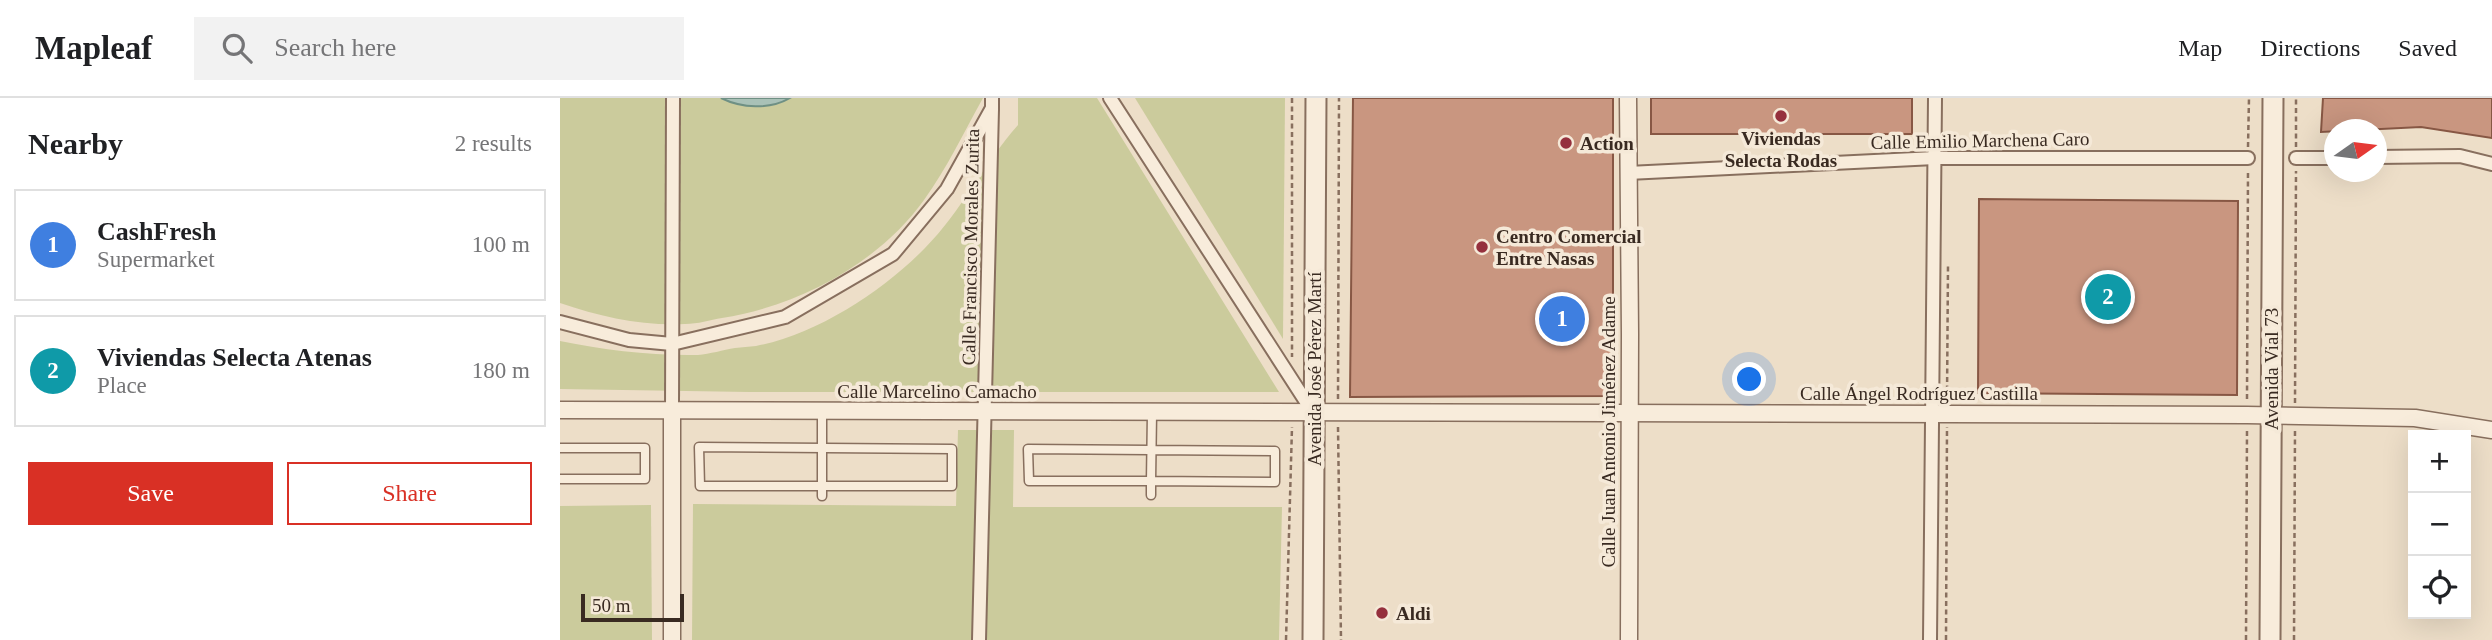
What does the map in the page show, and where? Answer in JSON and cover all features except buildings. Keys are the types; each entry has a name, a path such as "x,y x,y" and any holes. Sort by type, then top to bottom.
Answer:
{"street":[{"path":"672,640 673,98"},
{"path":"1110,98 1314,414"},
{"name":"Avenida José Pérez Martí","path":"1313,640 1315,98"},
{"name":"Calle Juan Antonio Jiménez Adame","path":"1628,98 1629,640"},
{"path":"1930,640 1940,415 1935,98"},
{"name":"Avenida Vial 73","path":"2270,640 2273,98"},
{"name":"Calle Francisco Morales Zurita","path":"560,322 629,340 672,344 785,317 893,254 947,189 992,103"},
{"name":"Calle Francisco Morales Zurita","path":"979,640 992,103"},
{"path":"2387,157 2460,156 2492,164"},
{"name":"Calle Emilio Marchena Caro","path":"1628,173 1935,158 2248,158"},
{"path":"2296,158 2324,158"},
{"name":"Calle Marcelino Camacho","path":"560,410 1314,414"},
{"name":"Calle Ángel Rodríguez Castilla","path":"1314,414 2271,416 2416,418 2492,430"}],"lane":[{"path":"821,496 822,412"},
{"path":"1151,495 1152,413"},
{"path":"699,447 822,448 952,449 952,486 700,486 699,447"},
{"path":"560,448 645,448 645,479 560,479"},
{"path":"1028,449 1275,451 1275,482 1151,481 1029,481 1028,449"}],"path":[{"path":"1339,98 1338,414 1341,640"},
{"path":"2247,407 2249,98"},
{"path":"2295,406 2296,98"},
{"path":"1946,640 1940,415 1948,264"},
{"path":"2246,640 2247,424"},
{"path":"2294,640 2295,425"}],"green space":[{"path":"560,98 983,98 948,163 924,200 884,244 860,262 807,292 779,304 699,323 653,324 622,320 560,303"},
{"path":"1018,98 1097,98 1279,392 749,392 560,389 560,341 629,352 703,354 779,340 802,332 847,309 889,280 938,234 1018,125"},
{"path":"1135,98 1285,98 1283,339"},
{"path":"958,430 1014,430 1013,507 1282,507 1279,640 692,640 693,504 956,506"},
{"path":"651,505 652,640 560,640 560,506"}],"shaded area":[{"path":"721,98 790,98 774,104 756,106 737,104"}],"place":[{"name":"Viviendas Selecta Rodas","path":"1781,116"},
{"name":"Action","path":"1566,143"},
{"name":"Centro Comercial Entre Nasas","path":"1482,247"},
{"name":"Viviendas Selecta Atenas","path":"2108,297"},
{"name":"CashFresh","path":"1562,319"},
{"name":"Aldi","path":"1382,613"}]}
